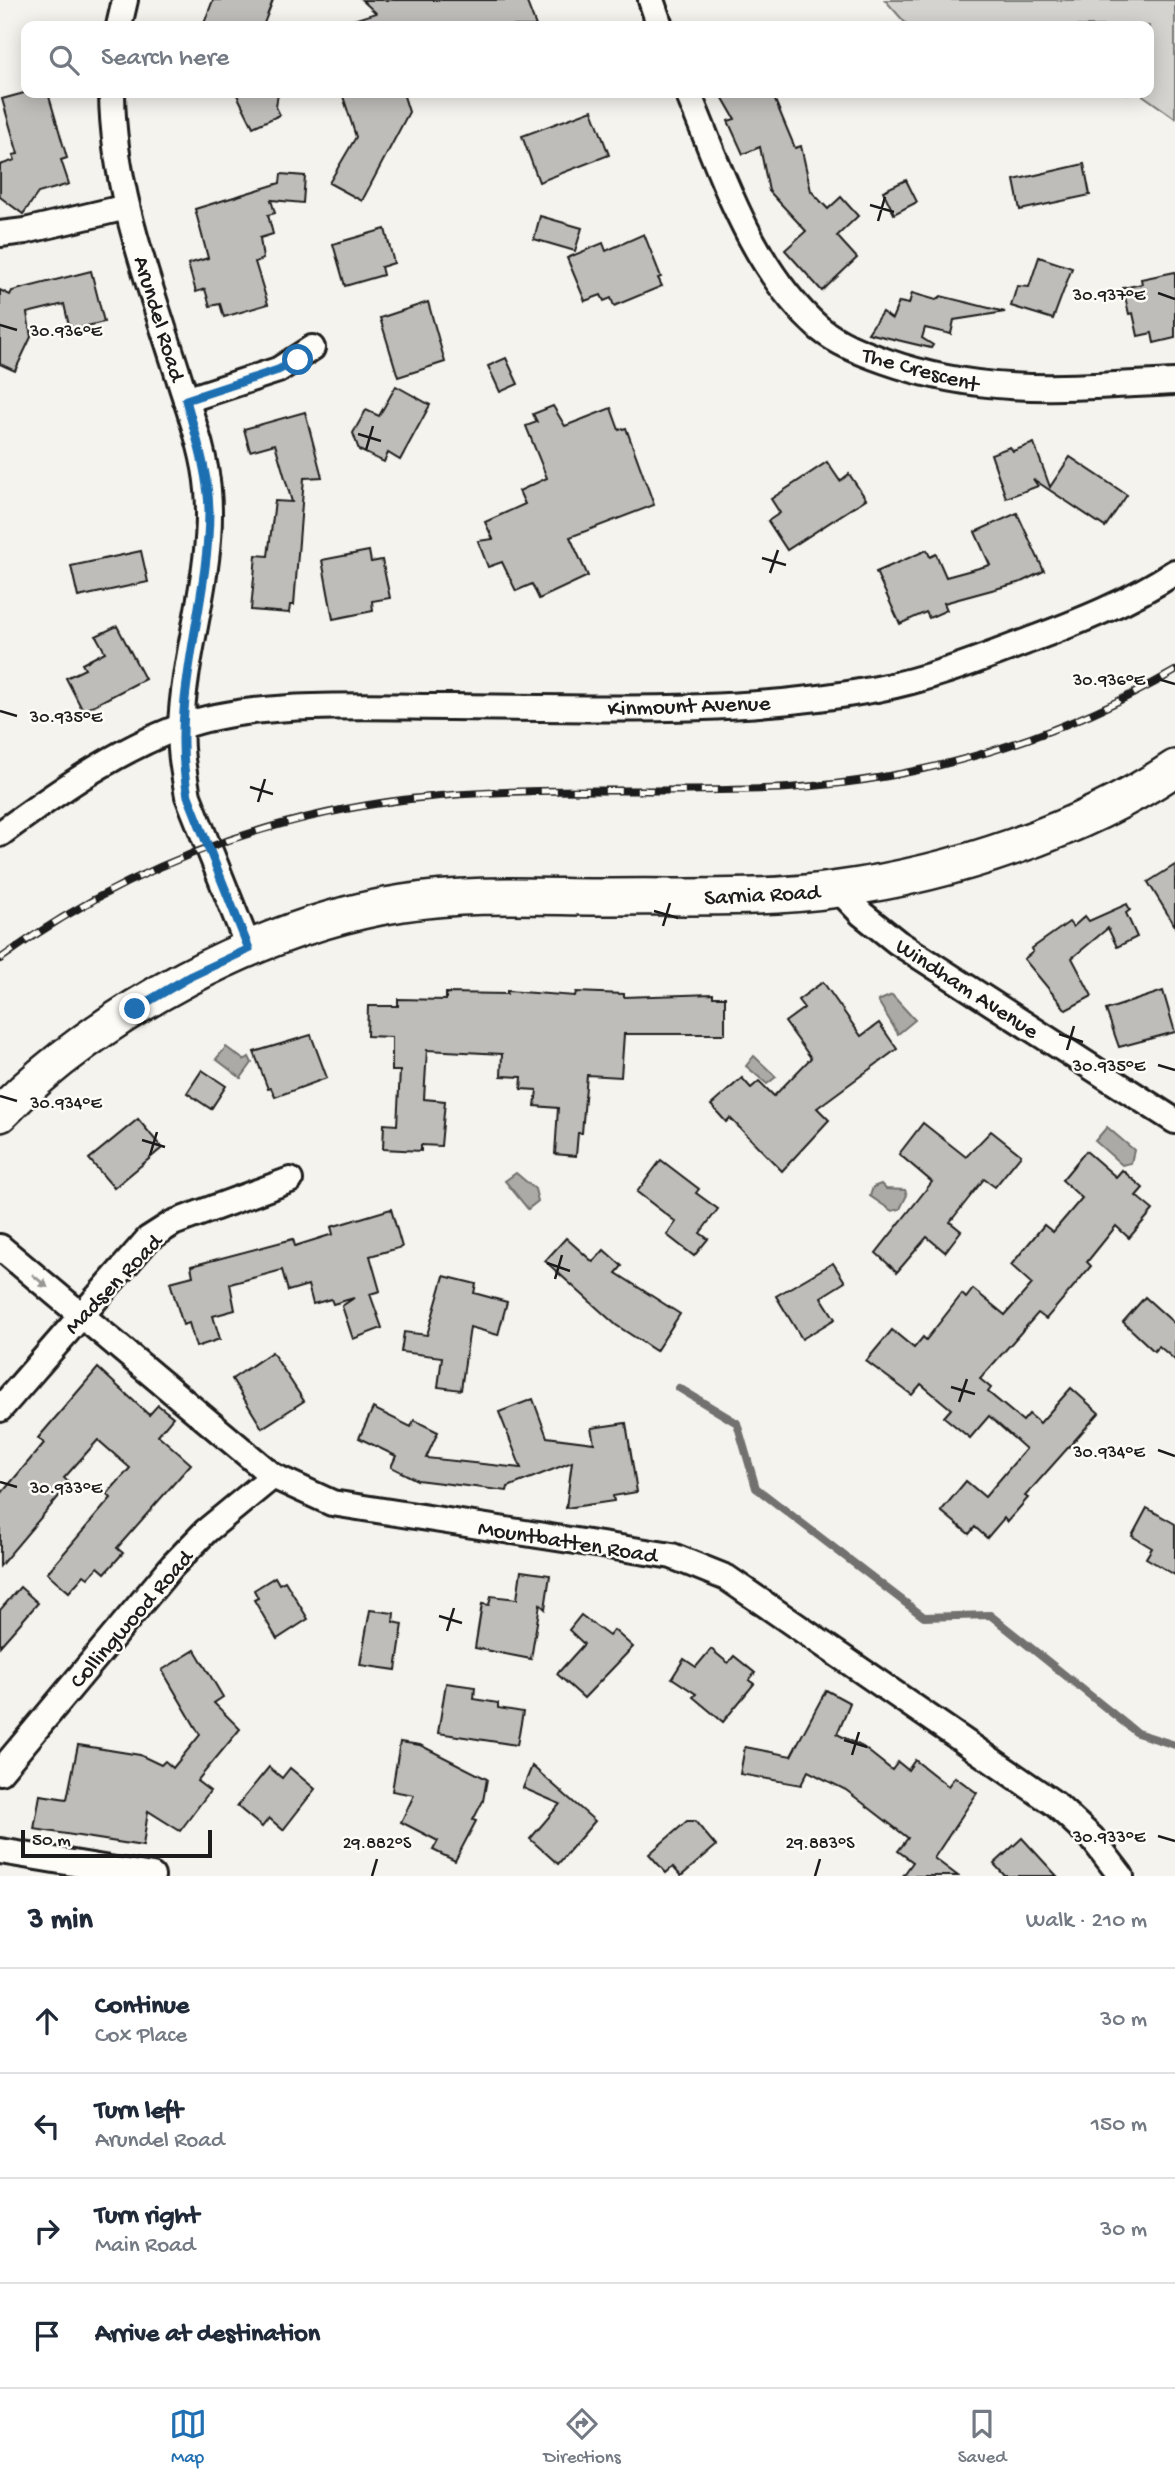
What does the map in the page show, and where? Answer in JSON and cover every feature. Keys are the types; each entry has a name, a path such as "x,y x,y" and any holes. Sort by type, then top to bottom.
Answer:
{"main road":[{"name":"Sarnia Road","path":"0,1114 60,1062 135,1009 191,976 249,949 339,917 403,903 458,898 744,895 838,889 906,876 1033,841 1150,785 1175,768"}],"street":[{"path":"120,21 125,0"},
{"path":"651,0 658,21"},
{"name":"Arundel Road","path":"112,98 113,143 127,207 204,464 209,513 181,726 188,796 249,949"},
{"name":"The Crescent","path":"690,98 745,227 782,286 820,329 855,350 950,380 995,387 1031,389 1175,382"},
{"path":"0,234 25,232 127,207"},
{"path":"186,400 278,370 312,348"},
{"name":"Kinmount Avenue","path":"0,834 92,770 181,726 222,715 281,710 654,708 801,699 878,689 947,671 1109,610 1175,572"},
{"name":"Windham Avenue","path":"838,889 862,914 897,942 1175,1121"},
{"name":"Madsen Road","path":"0,1409 148,1239 173,1223 290,1180"},
{"name":"Mountbatten Road","path":"0,1247 273,1476 332,1503 642,1551 699,1564 752,1593 1055,1804 1092,1838 1121,1876"},
{"name":"Collingwood Road","path":"0,1772 173,1565 206,1531 273,1476"},
{"path":"0,1851 152,1876"}],"shaded area":[{"path":"885,0 1175,0 1175,118 1147,98 1154,98 1154,21 904,21"},
{"path":"892,995 915,1020 898,1034 878,1001"},
{"path":"226,1047 244,1060 249,1057 252,1063 241,1078 216,1059"},
{"path":"754,1056 776,1077 767,1084 746,1066"},
{"path":"1107,1127 1134,1150 1131,1163 1122,1165 1095,1141"},
{"path":"516,1173 535,1189 538,1201 528,1209 505,1181"},
{"path":"881,1184 886,1189 905,1190 907,1195 900,1209 892,1211 870,1196 873,1187"}],"building":[{"path":"213,0 273,0 265,21 205,21"},
{"path":"362,0 526,0 534,21 350,21 376,13"},
{"path":"21,94 21,98 49,98 67,158 61,160 69,184 38,193 23,214 0,197 0,165 15,160 13,155 18,154 2,99"},
{"path":"238,98 277,98 276,107 280,115 253,127"},
{"path":"344,98 405,98 409,112 362,201 329,183 356,137"},
{"path":"723,98 774,98 795,148 801,146 811,191 828,209 841,197 858,216 837,236 857,258 822,291 785,250 806,231 769,191 760,147 743,154 728,121 735,119"},
{"path":"592,110 609,155 539,182 522,136"},
{"path":"1084,164 1090,195 1020,210 1014,180"},
{"path":"281,174 305,176 303,203 271,200 275,213 268,215 273,234 260,238 263,259 255,262 268,304 224,317 220,304 210,306 205,289 196,292 188,264 208,258 195,209 280,183"},
{"path":"906,180 917,202 894,214 883,191"},
{"path":"540,216 582,228 575,251 534,239"},
{"path":"385,229 394,263 381,267 383,275 345,286 333,244"},
{"path":"644,234 662,286 614,306 611,298 604,301 601,295 585,301 567,258 603,243 606,251"},
{"path":"1039,257 1072,268 1053,319 1011,306 1017,286 1029,287"},
{"path":"91,271 104,322 70,330 64,304 27,313 31,337 15,371 0,364 0,290 10,295 12,291"},
{"path":"1175,272 1175,338 1154,343 1152,333 1138,336 1123,288 1142,284 1141,279"},
{"path":"912,293 936,300 941,296 1005,312 954,320 951,334 925,328 922,338 933,345 931,348 868,333 882,312 892,319 899,302 909,304"},
{"path":"428,302 445,362 398,377 380,318"},
{"path":"506,358 518,384 500,392 488,366"},
{"path":"396,386 430,405 400,460 388,453 384,462 359,450 353,433 366,410 379,416"},
{"path":"553,406 565,426 611,408 619,430 626,428 654,505 570,537 588,576 539,599 532,584 516,591 502,562 488,567 478,541 493,539 485,522 525,504 519,491 547,478 526,426 537,422 533,414"},
{"path":"305,412 322,477 304,478 294,605 290,605 289,613 251,610 256,555 268,556 275,501 292,502 275,444 250,451 244,429"},
{"path":"1034,443 1050,487 1070,457 1127,495 1105,527 1033,479 1038,486 1006,498 991,454 1010,447 1013,451"},
{"path":"827,462 840,481 849,474 866,499 787,550 768,521 780,513 771,499"},
{"path":"1017,513 1044,571 1021,582 944,603 947,610 929,618 926,612 900,624 876,572 927,550 930,557 936,554 946,577 990,565 975,532"},
{"path":"141,551 148,582 78,597 71,566"},
{"path":"369,551 371,562 382,560 390,598 372,601 373,611 333,619 322,560"},
{"path":"117,626 145,679 83,711 66,678 85,669 82,664 105,652 96,636"},
{"path":"1175,865 1175,926 1148,882"},
{"path":"1127,904 1130,910 1126,913 1137,937 1117,947 1108,928 1072,958 1092,996 1066,1010 1024,959 1033,952 1031,949 1069,922 1073,927 1085,916 1089,921"},
{"path":"823,982 861,1036 879,1023 897,1049 817,1108 829,1120 782,1171 730,1118 726,1122 711,1105 742,1078 751,1088 759,1081 774,1096 811,1058 785,1022 804,1008 798,1000"},
{"path":"507,991 575,996 576,992 624,994 624,997 713,994 713,997 725,997 725,1034 624,1034 621,1077 587,1075 582,1133 578,1133 576,1156 555,1154 558,1108 535,1106 537,1090 521,1089 522,1077 501,1076 502,1054 427,1050 424,1099 445,1101 441,1146 421,1145 421,1151 383,1149 384,1124 397,1125 400,1071 392,1071 392,1037 367,1036 368,1006 398,1006 398,999 446,1000 446,993 507,994"},
{"path":"1163,991 1175,1032 1119,1047 1106,1010"},
{"path":"311,1035 327,1078 275,1097 271,1088 268,1089 254,1052"},
{"path":"202,1070 226,1086 211,1109 187,1093"},
{"path":"138,1119 162,1148 114,1188 89,1159"},
{"path":"923,1123 966,1157 991,1131 1021,1155 995,1187 984,1179 950,1222 961,1231 945,1252 927,1237 897,1272 876,1253 932,1182 899,1154"},
{"path":"1086,1151 1116,1177 1122,1170 1143,1188 1136,1196 1153,1210 1129,1238 1116,1226 1087,1262 1091,1266 1046,1319 1038,1313 980,1379 991,1388 988,1392 1023,1421 1029,1414 1040,1423 1071,1388 1099,1413 1025,1496 1028,1498 1007,1522 1004,1518 987,1538 975,1527 969,1534 941,1511 966,1481 985,1497 1026,1449 989,1416 970,1438 944,1417 951,1409 921,1384 912,1395 866,1361 892,1330 914,1348 923,1337 926,1340 962,1294 966,1298 973,1289 1005,1315 1032,1284 1011,1265 1044,1225 1053,1232 1082,1198 1062,1180"},
{"path":"661,1160 699,1189 696,1193 718,1209 700,1233 708,1239 694,1256 667,1235 676,1222 637,1192"},
{"path":"391,1209 402,1247 370,1256 380,1291 370,1294 382,1328 353,1339 342,1306 354,1298 333,1304 331,1299 313,1304 308,1285 288,1291 282,1270 230,1284 235,1310 213,1316 220,1339 196,1347 189,1323 183,1325 170,1282 193,1276 191,1266 293,1239 295,1246 333,1234 331,1227"},
{"path":"566,1238 593,1262 604,1250 622,1266 616,1273 680,1314 656,1351 616,1325 545,1261"},
{"path":"833,1263 845,1282 821,1297 835,1319 802,1339 776,1296"},
{"path":"444,1276 476,1284 474,1293 507,1302 498,1335 470,1327 461,1390 438,1387 442,1357 401,1352 404,1332 427,1335"},
{"path":"1145,1297 1175,1324 1175,1360 1159,1346 1154,1351 1123,1322"},
{"path":"272,1352 304,1401 262,1428 232,1379"},
{"path":"98,1368 149,1415 158,1405 173,1417 158,1435 191,1464 117,1548 123,1553 105,1573 98,1567 88,1578 84,1575 69,1592 47,1573 111,1498 107,1494 130,1468 98,1440 64,1478 70,1483 0,1566 0,1495 44,1443 38,1438"},
{"path":"533,1399 547,1437 594,1443 591,1428 626,1423 637,1492 613,1496 614,1501 566,1508 572,1462 508,1487 507,1491 417,1480 391,1467 396,1456 359,1438 373,1408 411,1427 414,1420 438,1432 426,1458 521,1468 499,1412"},
{"path":"1147,1508 1175,1524 1175,1575 1146,1558 1152,1548 1132,1536"},
{"path":"521,1571 550,1575 545,1609 540,1604 531,1659 475,1648 482,1604 489,1605 491,1596 517,1599"},
{"path":"275,1577 279,1584 285,1581 308,1619 277,1639 254,1600 258,1598 254,1590"},
{"path":"20,1587 38,1603 0,1646 0,1610"},
{"path":"370,1610 394,1613 393,1622 403,1624 396,1670 360,1665"},
{"path":"581,1615 609,1636 614,1630 633,1647 584,1698 557,1674 584,1644 569,1630"},
{"path":"711,1649 728,1663 734,1656 755,1673 749,1680 754,1684 723,1722 693,1697 696,1694 672,1678 684,1659 696,1667"},
{"path":"195,1650 223,1697 214,1703 240,1729 197,1781 210,1791 180,1831 148,1811 143,1846 34,1829 40,1795 67,1799 78,1745 140,1755 161,1765 165,1761 173,1768 200,1735 162,1670"},
{"path":"446,1683 475,1687 474,1699 498,1703 498,1708 523,1712 517,1745 438,1733"},
{"path":"826,1690 850,1703 837,1734 863,1747 892,1770 898,1762 908,1770 915,1760 948,1786 955,1777 977,1793 934,1858 958,1876 903,1876 913,1862 898,1851 908,1838 846,1790 808,1771 801,1785 740,1774 745,1747 791,1756"},
{"path":"400,1742 420,1745 487,1779 483,1801 473,1820 476,1821 455,1861 433,1850 438,1841 401,1822 414,1795 392,1791"},
{"path":"532,1766 595,1821 558,1864 530,1839 560,1804 523,1788"},
{"path":"269,1767 282,1778 290,1768 315,1789 283,1830 269,1818 262,1827 237,1806"},
{"path":"687,1821 695,1821 716,1846 681,1876 673,1867 666,1873 649,1854"},
{"path":"1022,1838 1057,1876 1005,1876 994,1864"}],"waterway":[{"path":"679,1388 737,1423 756,1488 924,1617 990,1615 1137,1733 1175,1745"}],"railway":[{"path":"0,959 95,899 144,874 247,834 300,819 355,807 457,795 788,788 889,776 988,752 1037,736 1084,717 1175,671"}],"route":[{"path":"135,1009 191,976 249,949 188,796 181,748 181,726 209,513 204,464 186,400 278,370 298,360"}]}
